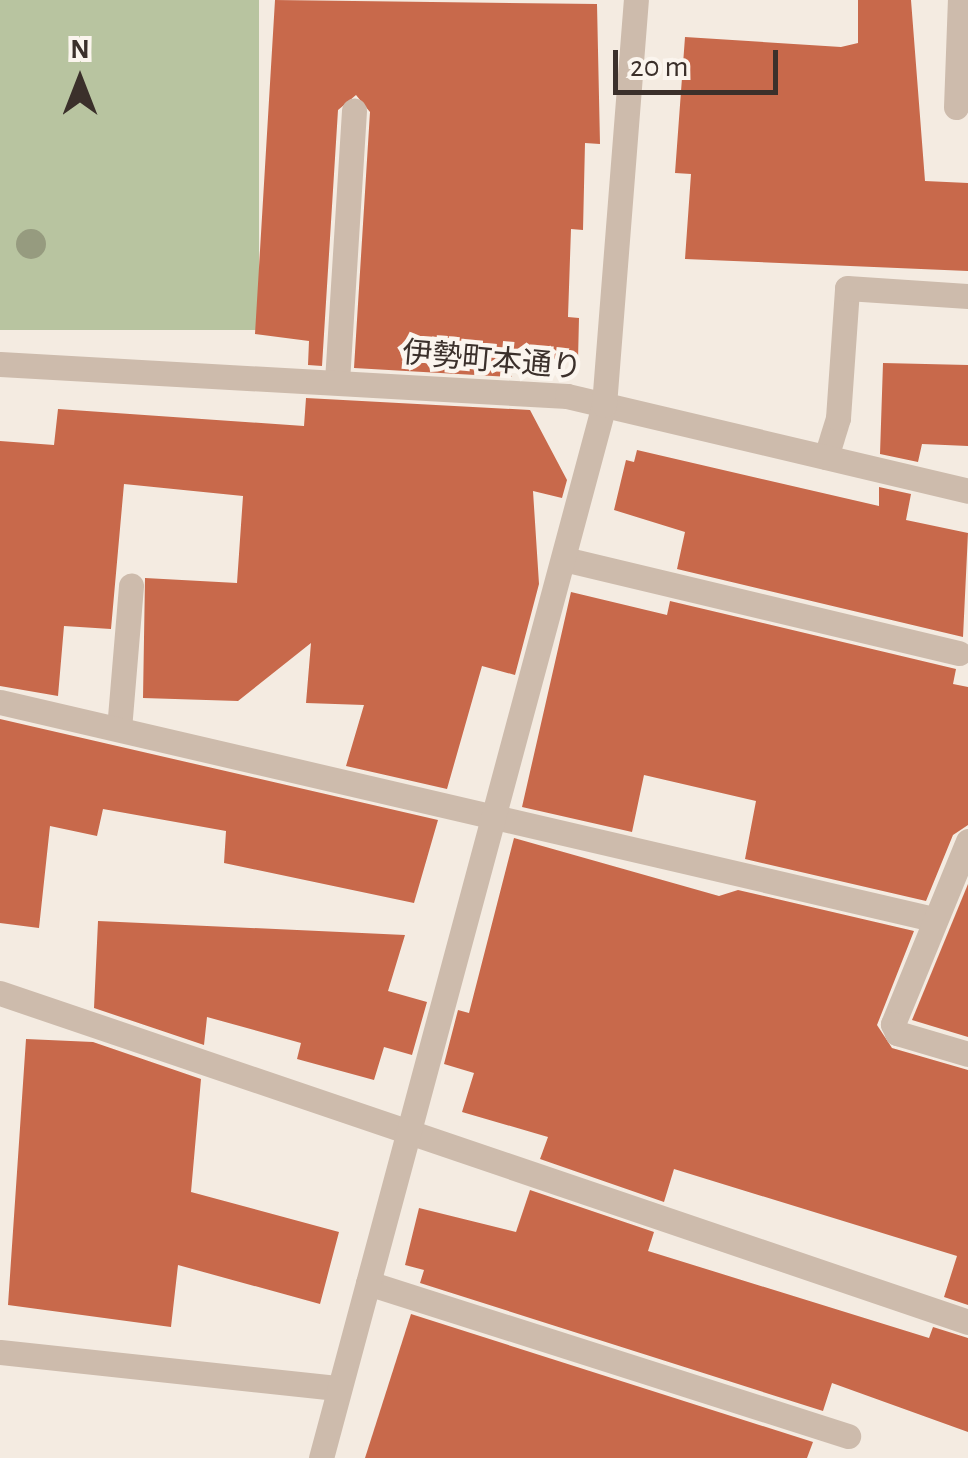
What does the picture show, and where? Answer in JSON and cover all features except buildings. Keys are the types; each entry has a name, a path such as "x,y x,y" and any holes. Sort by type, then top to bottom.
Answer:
{"street":[{"path":"322,1458 604,405 636,0"},
{"path":"956,107 960,0"},
{"path":"337,381 354,111"},
{"path":"826,457 838,418 848,288 968,296"},
{"name":"伊勢町本通り","path":"0,364 337,381 604,405 968,491"},
{"path":"564,558 959,653"},
{"path":"119,729 131,586"},
{"path":"0,702 933,919"},
{"path":"968,841 893,1024 968,1054"},
{"path":"0,993 968,1322"},
{"path":"368,1283 848,1436"},
{"path":"0,1352 339,1388"}],"green space":[{"path":"0,0 259,0 259,330 0,330"}]}
